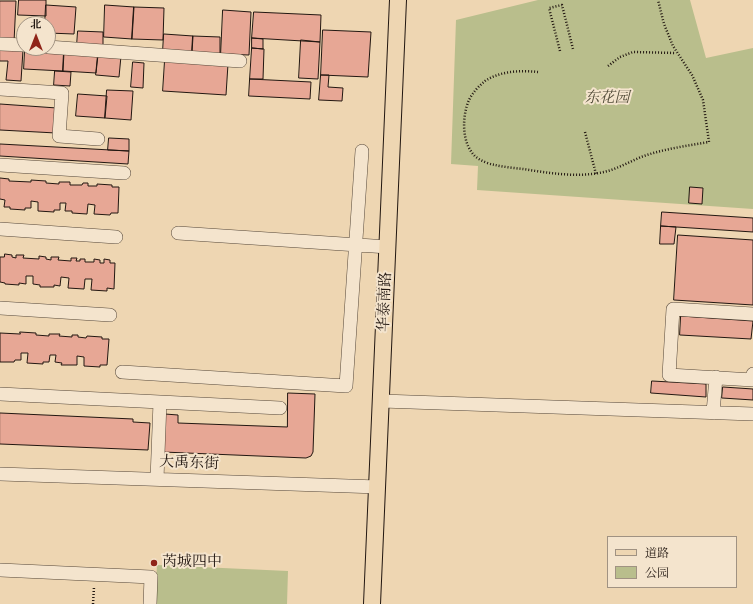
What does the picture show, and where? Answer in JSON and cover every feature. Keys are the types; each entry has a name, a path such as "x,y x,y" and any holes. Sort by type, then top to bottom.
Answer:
{"main road":[{"name":"华泰南路","path":"372,604 382,401 398,0"}],"street":[{"path":"0,44 16,45"},
{"path":"56,48 240,61"},
{"path":"0,89 62,93 60,136 98,139"},
{"path":"122,372 346,386 362,151"},
{"path":"0,165 124,173"},
{"path":"0,229 116,236"},
{"path":"178,233 388,247"},
{"path":"0,308 110,315"},
{"path":"753,314 673,309 669,375 753,380 753,374"},
{"path":"714,413 716,378"},
{"path":"0,394 280,408"},
{"path":"382,401 753,414"},
{"path":"157,479 160,402"},
{"name":"大禹东街","path":"0,474 378,487"},
{"path":"0,570 151,577 150,604"}],"path":[{"path":"538,72 526,71 505,73 486,80 476,89 469,100 465,115 465,137 471,151 476,157 495,165 577,175 596,174 606,172 641,157 672,148 709,142 703,100 692,75 676,52 668,36 658,0"},
{"path":"560,51 549,8 562,5 573,49"},
{"path":"608,66 620,57 633,52 676,52"},
{"path":"585,132 596,174"},
{"path":"93,604 94,574"}],"green space":[{"name":"东花园","path":"538,0 690,0 706,58 753,48 753,209 477,190 478,166 451,164 456,20"},
{"path":"157,565 288,571 287,604 155,604"}],"building":[{"path":"19,0 46,0 46,16 18,15"},
{"path":"0,1 16,1 14,42 0,41"},
{"path":"46,5 76,7 74,34 56,33 56,16 45,16"},
{"path":"105,5 134,7 132,39 104,37"},
{"path":"134,7 164,8 163,40 132,39"},
{"path":"223,10 251,12 249,55 221,54"},
{"path":"254,12 321,15 320,42 252,38"},
{"path":"323,30 371,32 368,77 321,75"},
{"path":"78,31 103,32 103,46 77,45"},
{"path":"164,34 193,36 192,53 163,51"},
{"path":"193,36 220,37 220,54 192,53"},
{"path":"252,38 263,39 263,49 252,48"},
{"path":"301,40 320,42 318,79 299,78"},
{"path":"252,48 264,49 263,79 250,79"},
{"path":"0,49 16,50 16,56 23,56 21,81 6,80 8,61 0,61"},
{"path":"56,52 64,52 63,71 24,69 25,56 56,56"},
{"path":"64,52 98,55 96,73 63,71"},
{"path":"98,55 121,56 119,77 96,75"},
{"path":"165,60 228,64 226,95 163,91"},
{"path":"133,62 144,63 143,88 131,87"},
{"path":"55,71 71,72 70,86 54,85"},
{"path":"321,75 329,75 328,87 343,88 342,101 319,100"},
{"path":"250,79 311,82 310,99 249,96"},
{"path":"107,90 133,91 131,120 105,118"},
{"path":"78,94 107,96 105,118 76,116"},
{"path":"0,104 57,108 56,133 0,130"},
{"path":"109,138 129,139 129,151 108,150"},
{"path":"0,144 129,151 128,164 0,156"},
{"path":"0,178 9,179 9,181 31,182 31,180 59,184 59,182 70,182 70,185 82,185 83,183 88,183 88,186 97,186 97,184 119,187 118,213 111,213 110,215 94,214 95,205 88,204 87,214 72,213 72,211 65,211 66,203 60,203 60,210 54,210 54,212 38,211 38,202 31,201 31,208 25,208 25,210 10,209 10,207 4,207 5,200 0,199"},
{"path":"690,187 703,188 702,204 689,203"},
{"path":"662,212 753,218 753,232 661,226"},
{"path":"661,226 676,227 674,244 660,244"},
{"path":"678,235 753,240 753,305 674,300"},
{"path":"5,254 12,255 12,257 16,258 16,255 24,255 23,258 39,259 39,256 46,257 46,259 51,260 51,257 59,257 58,260 71,261 71,258 77,258 76,261 85,259 85,262 94,262 94,259 100,260 100,263 104,263 104,259 110,260 110,263 115,263 114,289 107,288 107,291 91,290 92,279 85,279 84,289 68,288 69,278 61,277 60,286 54,285 54,287 40,287 40,285 33,284 33,276 26,276 26,284 5,284 0,282 0,257 4,257"},
{"path":"681,316 753,321 751,339 680,335"},
{"path":"20,332 36,333 36,335 49,336 49,334 60,334 59,336 72,337 72,335 78,335 78,337 86,338 87,336 109,339 107,365 100,365 100,367 84,366 84,357 77,356 77,365 61,365 62,363 55,362 56,355 50,355 49,362 43,362 43,364 27,363 28,353 21,353 21,360 15,360 14,362 0,362 0,333 20,334"},
{"path":"652,381 706,384 706,397 651,393"},
{"path":"723,387 753,389 753,400 722,398"},
{"path":"288,393 315,394 313,452 311,456 306,458 163,452 165,414 178,415 178,423 287,427"},
{"path":"0,413 133,419 133,422 150,423 148,450 0,444"}],"place":[{"name":"芮城四中","path":"154,563"}]}
